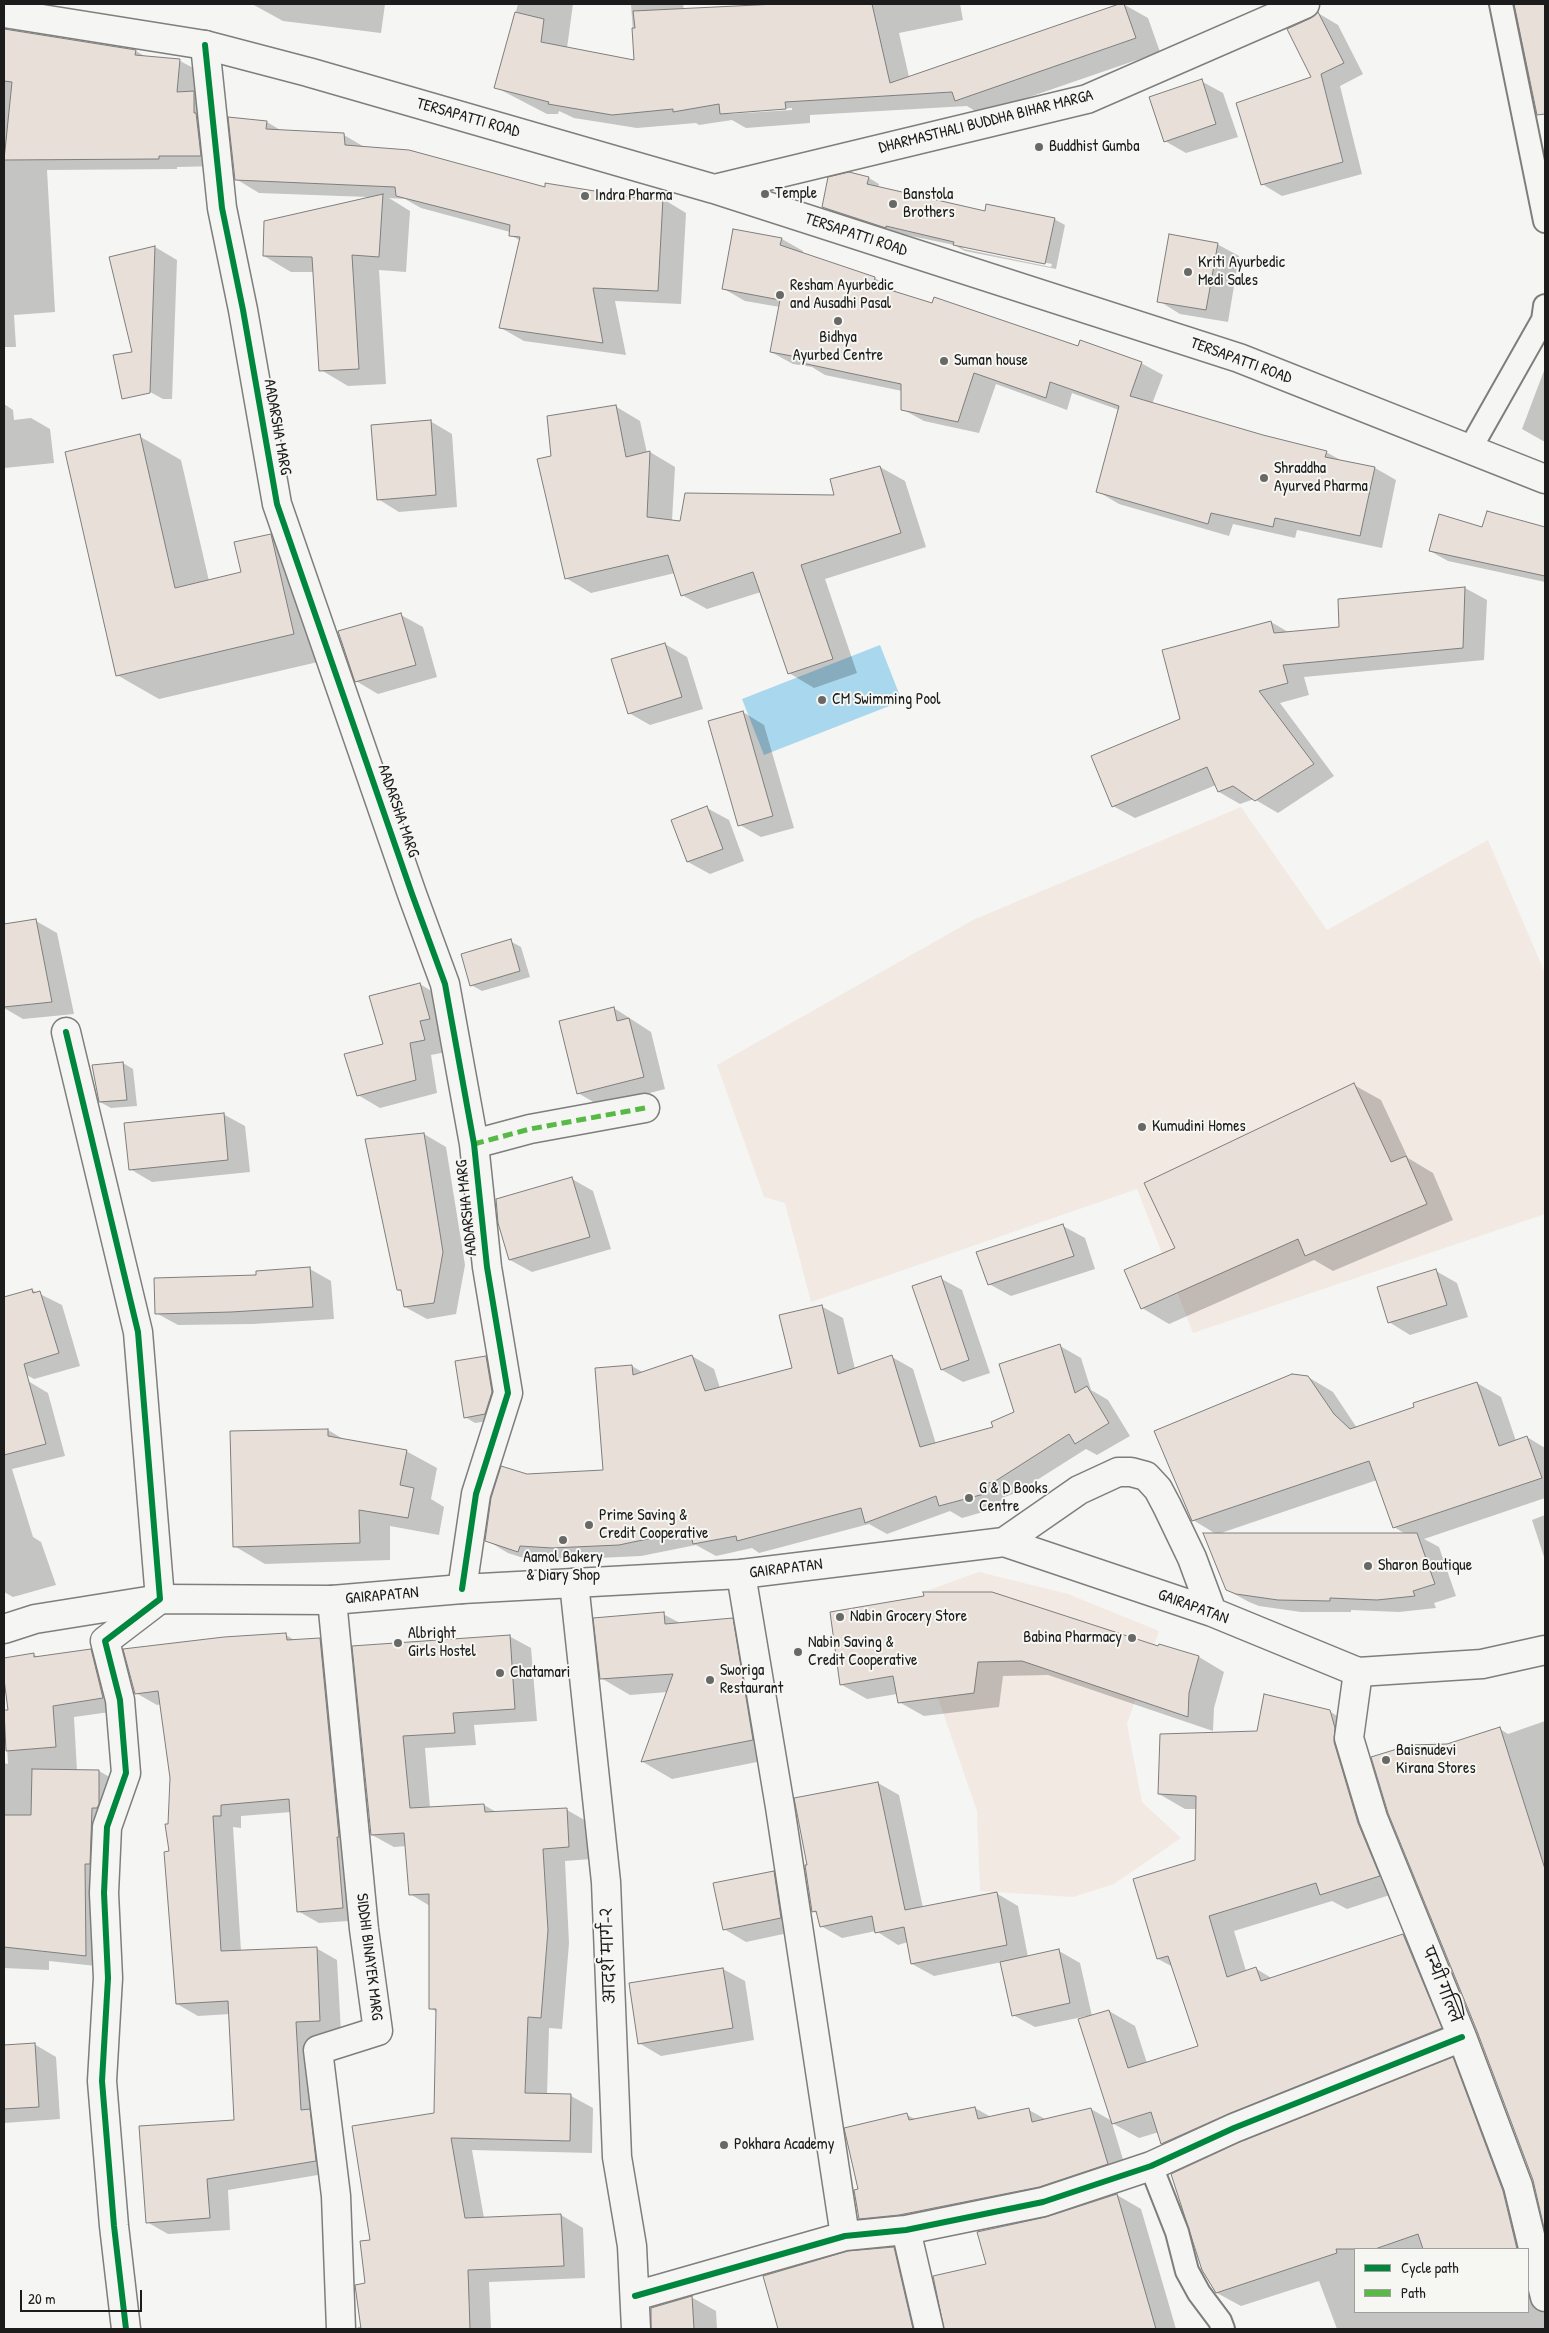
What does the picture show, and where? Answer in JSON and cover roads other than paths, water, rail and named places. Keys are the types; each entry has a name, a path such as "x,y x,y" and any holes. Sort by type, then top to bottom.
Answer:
{"street":[{"name":"DHARMASTHALI BUDDHA BIHAR MARGA","path":"714,189 1087,99 1305,4"},
{"name":"TERSAPATTI ROAD","path":"4,13 204,45 308,72 714,189 1239,358 1545,479"},
{"name":"AADARSHA MARG","path":"204,45 222,208 243,310 277,504 412,894 446,984 474,1144 487,1267 508,1393 476,1494 462,1589"},
{"path":"66,1032 138,1332 160,1599 105,1641 120,1700 126,1773 107,1827 104,1893 108,1978 102,2081 114,2226 126,2329"},
{"path":"474,1144 530,1129 645,1108"},
{"path":"1004,1542 1079,1490 1118,1472 1131,1472 1146,1476 1158,1489 1171,1514 1192,1558 1212,1612"},
{"name":"GAIRAPATAN","path":"4,1629 35,1619 160,1599 332,1600 462,1589 741,1574 1004,1542 1212,1612 1358,1672 1482,1664 1545,1650"},
{"path":"741,1574 780,1807 845,2236"},
{"name":"आदर्श मार्ग-२","path":"574,1583 606,1882 617,2157 632,2246 636,2329"},
{"name":"SIDDHI BINAYEK MARG","path":"332,1600 364,1929 378,2031 318,2050 336,2196 342,2329"},
{"name":"पन्थी गल्लि","path":"1358,1672 1349,1738 1373,1818 1462,2037 1518,2186 1545,2297"},
{"path":"635,2296 845,2236 906,2230 1043,2202 1151,2166 1234,2128 1462,2037"},
{"path":"906,2230 930,2329"}],"lane":[{"path":"1501,4 1545,221"},
{"path":"1470,449 1543,320 1545,306"},
{"path":"1151,2166 1177,2232 1187,2271 1199,2294 1220,2321 1223,2329"}],"water":[{"name":"CM Swimming Pool","path":"880,645 902,701 764,755 742,699"}],"place":[{"name":"Buddhist Gumba","path":"1039,147"},
{"name":"Temple","path":"765,194"},
{"name":"Indra Pharma","path":"585,196"},
{"name":"Banstola Brothers","path":"893,204"},
{"name":"Kriti Ayurbedic Medi Sales","path":"1188,272"},
{"name":"Resham Ayurbedic and Ausadhi Pasal","path":"780,295"},
{"name":"Bidhya Ayurbed Centre","path":"838,321"},
{"name":"Suman house","path":"944,361"},
{"name":"Shraddha Ayurved Pharma","path":"1264,478"},
{"name":"CM Swimming Pool","path":"822,700"},
{"name":"Kumudini Homes","path":"1142,1127"},
{"name":"G & D Books Centre","path":"969,1498"},
{"name":"Prime Saving & Credit Cooperative","path":"589,1525"},
{"name":"Aamol Bakery & Diary Shop","path":"563,1540"},
{"name":"Sharon Boutique","path":"1368,1566"},
{"name":"Nabin Grocery Store","path":"840,1617"},
{"name":"Babina Pharmacy","path":"1132,1638"},
{"name":"Albright Girls Hostel","path":"398,1643"},
{"name":"Nabin Saving & Credit Cooperative","path":"798,1652"},
{"name":"Chatamari","path":"500,1673"},
{"name":"Sworiga Restaurant","path":"710,1680"},
{"name":"Baisnudevi Kirana Stores","path":"1386,1760"},
{"name":"Pokhara Academy","path":"724,2145"}]}
